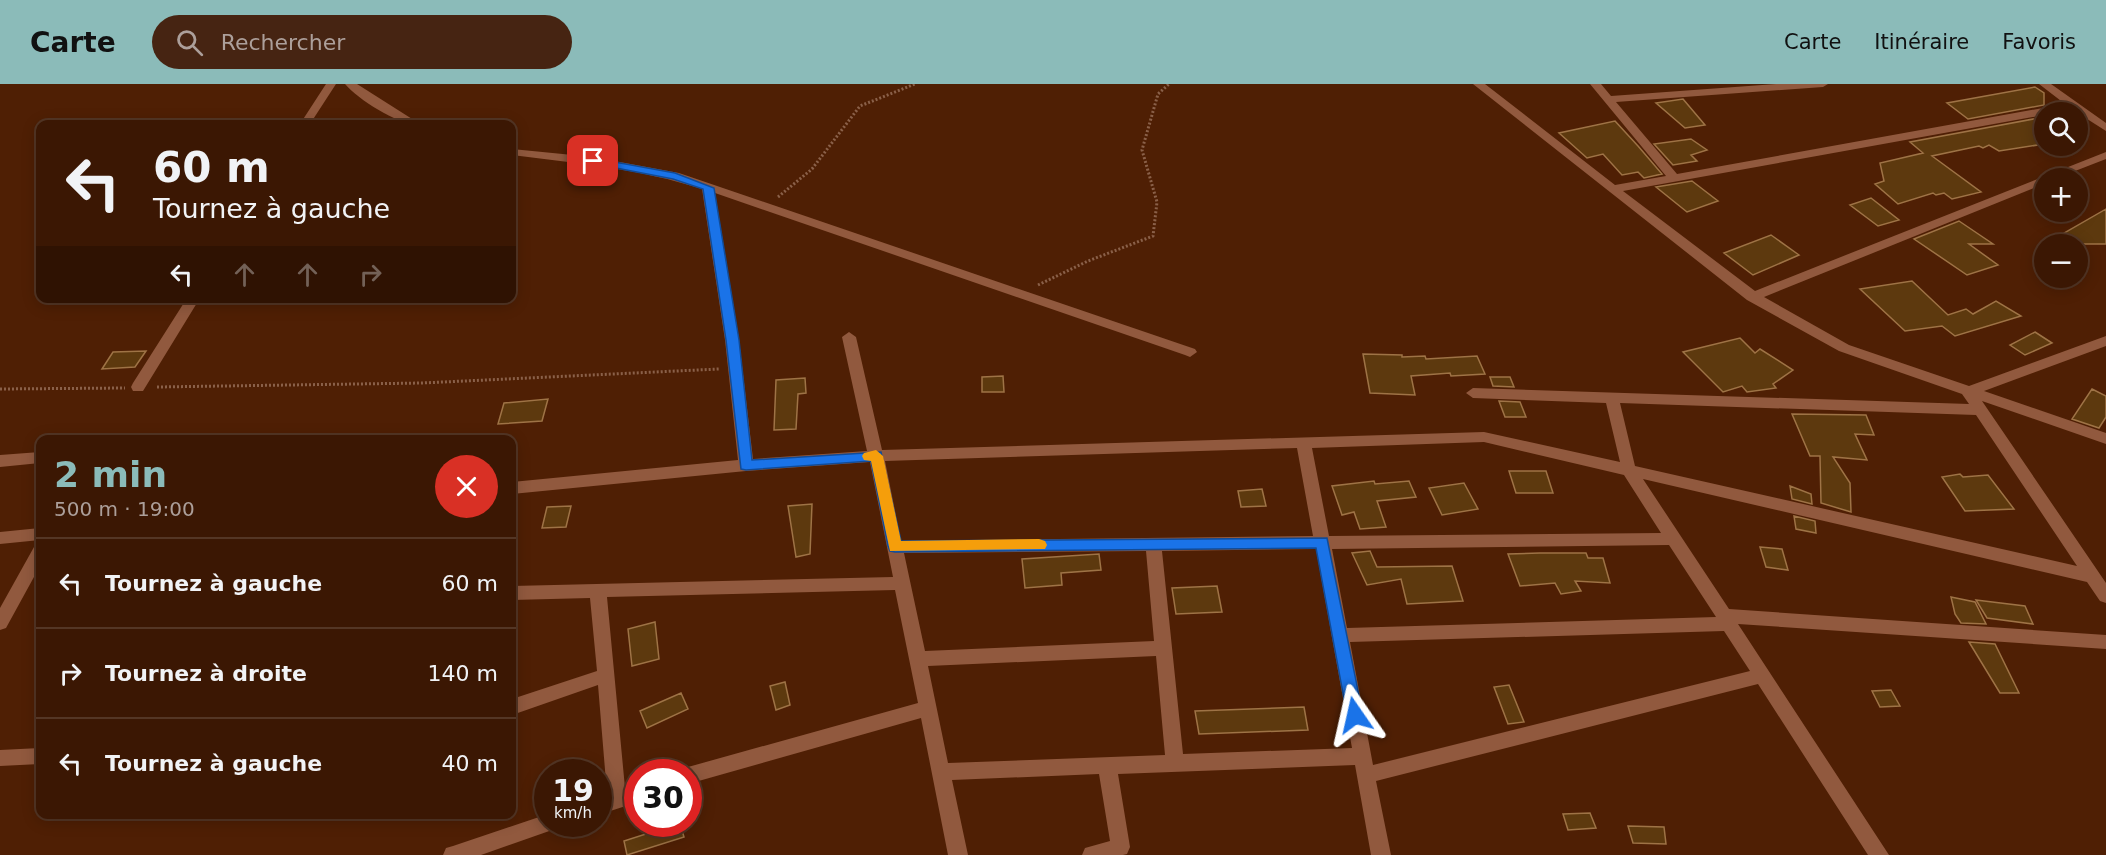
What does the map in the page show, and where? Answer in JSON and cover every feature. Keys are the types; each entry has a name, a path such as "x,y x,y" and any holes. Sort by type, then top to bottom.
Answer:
{"street":[{"path":"308,120 331,84"},
{"path":"350,84 368,98 407,120"},
{"path":"1478,84 1752,297 1844,348 2106,439"},
{"path":"1595,84 1674,178"},
{"path":"1608,99 1823,84"},
{"path":"2044,84 2069,102"},
{"path":"1611,189 2034,113"},
{"path":"2088,116 2106,128"},
{"path":"516,152 593,161 675,176 1190,352"},
{"path":"2074,168 2106,155"},
{"path":"1752,297 2034,184"},
{"path":"708,188 735,368 746,465"},
{"path":"138,387 191,303"},
{"path":"849,337 895,546 958,855"},
{"path":"1968,392 2106,341"},
{"path":"1968,392 2106,596"},
{"path":"1473,393 1980,410"},
{"path":"1612,399 1629,470 1879,855"},
{"path":"516,488 746,465 876,456 1484,437 2092,576"},
{"path":"1304,444 1381,855"},
{"path":"0,461 36,458"},
{"path":"0,538 36,534"},
{"path":"895,546 1674,539"},
{"path":"1153,544 1175,763"},
{"path":"0,623 36,559"},
{"path":"516,593 902,583"},
{"path":"598,591 618,800"},
{"path":"1340,635 1726,620 2106,642"},
{"path":"918,659 1164,648"},
{"path":"516,706 606,675"},
{"path":"1366,775 1762,675"},
{"path":"702,772 928,708"},
{"path":"0,758 36,756"},
{"path":"941,772 1362,756"},
{"path":"1092,855 1120,847 1107,765"},
{"path":"612,802 624,798"},
{"path":"453,855 534,828"}],"path":[{"path":"766,207 812,169 860,106 915,84"},
{"path":"1021,293 1088,261 1153,236 1157,202 1142,150 1158,93 1169,84"},
{"path":"0,389 422,383 735,368"}],"building":[{"path":"2035,87 2044,93 2044,102 2034,102 2034,107 1968,119 1947,103"},
{"path":"1683,99 1705,125 1685,128 1656,103"},
{"path":"2034,119 2034,146 1999,151 1989,145 1983,148 1979,146 1932,156 1981,192 1952,199 1944,193 1936,195 1933,193 1898,204 1875,184 1884,181 1880,163 1923,153 1910,142"},
{"path":"1615,121 1662,174 1644,178 1638,172 1622,175 1603,154 1587,158 1559,133"},
{"path":"1691,139 1707,150 1691,155 1697,161 1673,165 1654,144"},
{"path":"1692,181 1718,201 1687,212 1656,187"},
{"path":"1871,198 1899,220 1878,226 1850,205"},
{"path":"2106,209 2106,244 2088,244 2088,234 2062,234 2083,222 2088,222 2088,219"},
{"path":"1959,221 1993,244 1969,244 1998,265 1967,275 1914,239"},
{"path":"1771,235 1799,255 1753,275 1724,253"},
{"path":"1912,281 1948,315 1966,309 1973,314 1996,301 2021,316 1955,336 1942,326 1905,331 1860,289"},
{"path":"2035,332 2052,343 2025,355 2010,345"},
{"path":"1740,338 1755,353 1760,349 1793,370 1773,384 1776,388 1747,392 1742,386 1723,392 1683,352"},
{"path":"146,351 135,367 102,369 113,352"},
{"path":"1363,354 1425,356 1426,359 1477,356 1485,374 1451,376 1450,373 1411,376 1415,395 1370,393"},
{"path":"1003,376 1004,392 982,392 982,377"},
{"path":"1490,377 1510,377 1514,387 1493,386"},
{"path":"805,378 806,393 798,394 796,429 774,430 776,380"},
{"path":"2092,389 2106,396 2106,417 2099,428 2072,419"},
{"path":"548,399 542,421 498,424 504,403"},
{"path":"1499,401 1520,402 1526,417 1505,417"},
{"path":"1792,414 1866,415 1874,435 1855,434 1867,460 1833,457 1850,483 1851,512 1821,503 1820,456 1810,456"},
{"path":"1509,471 1546,471 1553,493 1516,493"},
{"path":"1960,474 1963,477 1988,475 2014,509 1965,511 1942,477"},
{"path":"1374,481 1375,484 1409,481 1416,497 1377,501 1386,527 1360,529 1354,512 1342,515 1332,486"},
{"path":"1464,483 1478,509 1442,515 1429,488"},
{"path":"1790,486 1811,494 1812,504 1792,499"},
{"path":"1262,489 1266,506 1241,507 1238,491"},
{"path":"812,504 810,554 796,557 788,506"},
{"path":"571,506 566,527 542,528 547,507"},
{"path":"1794,516 1815,521 1816,533 1796,529"},
{"path":"1760,547 1782,549 1788,570 1766,567"},
{"path":"1370,551 1377,567 1452,566 1463,601 1407,604 1401,579 1367,585 1352,553"},
{"path":"1586,553 1588,558 1603,558 1610,583 1575,581 1581,591 1561,594 1555,583 1520,586 1508,554"},
{"path":"1099,554 1101,570 1061,573 1062,585 1025,588 1022,559"},
{"path":"1217,586 1222,612 1176,614 1172,588"},
{"path":"1951,597 1975,602 1986,624 1961,623 1955,614"},
{"path":"1976,600 2025,606 2033,624 1987,618"},
{"path":"655,622 659,659 632,666 628,629"},
{"path":"1969,642 1995,644 2019,693 2000,693"},
{"path":"785,682 790,705 776,710 770,686"},
{"path":"1509,685 1524,722 1508,724 1494,687"},
{"path":"1891,690 1900,706 1880,707 1872,691"},
{"path":"681,693 688,709 647,728 640,711"},
{"path":"1304,707 1308,730 1199,734 1195,711"},
{"path":"1590,813 1596,828 1568,830 1563,814"},
{"path":"1628,826 1664,827 1666,844 1633,843"},
{"path":"636,837 684,837 627,855 624,841"}],"slow traffic":[{"path":"869,456 876,456 895,546 1039,545"}],"route":[{"path":"593,161 675,176 708,188 732,340 746,465 876,456 895,546 1322,543 1355,715"}]}
